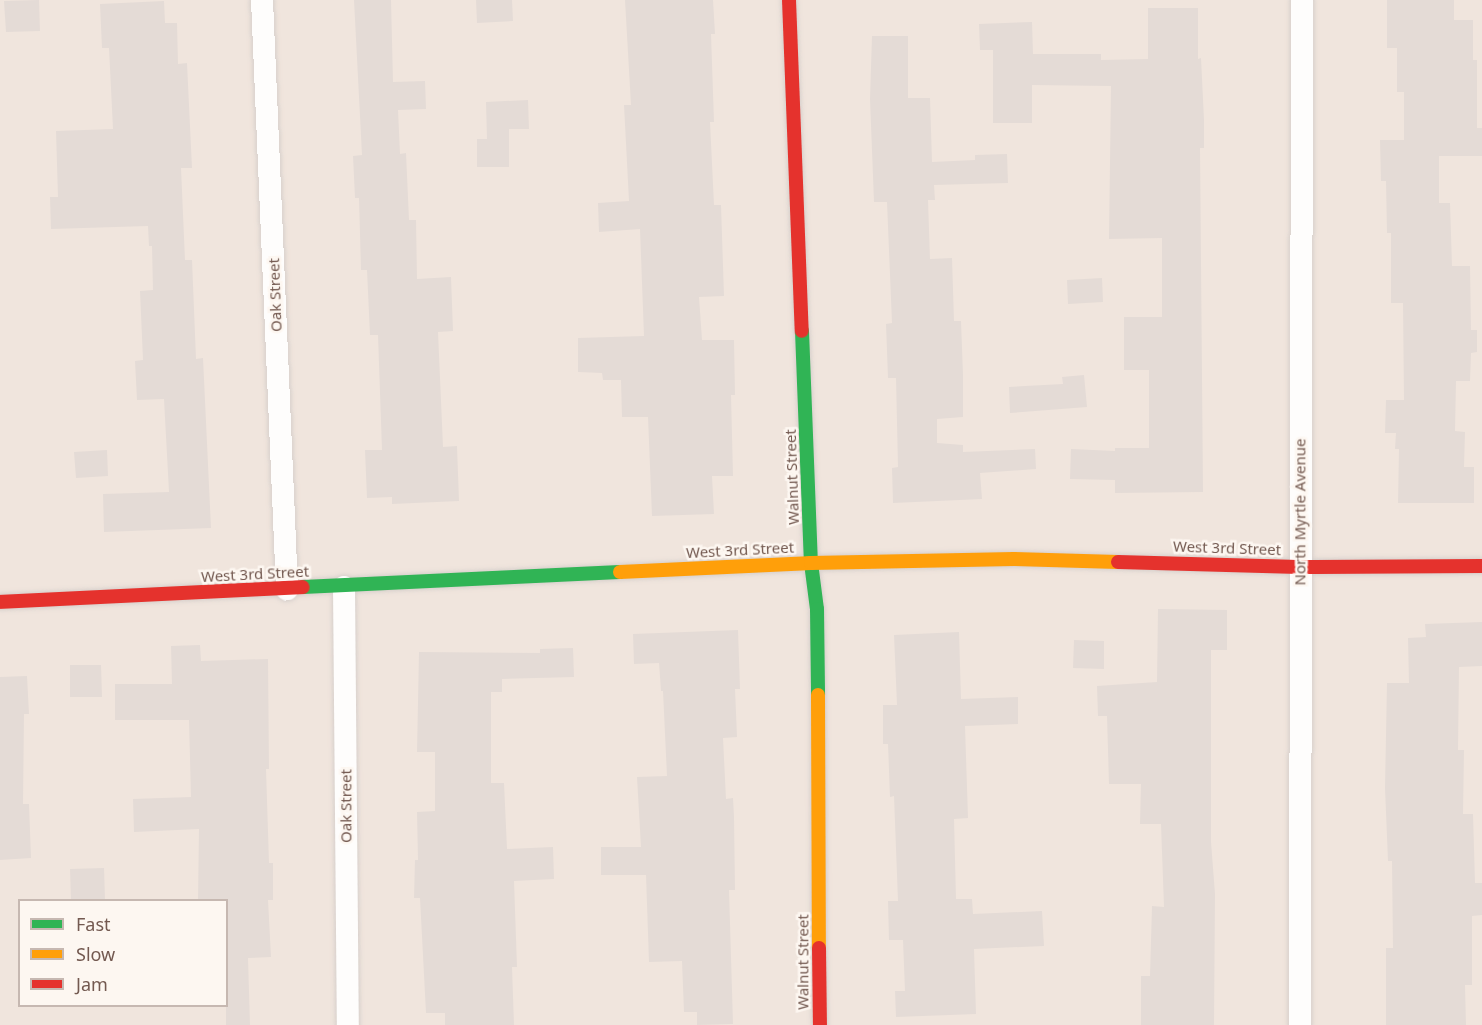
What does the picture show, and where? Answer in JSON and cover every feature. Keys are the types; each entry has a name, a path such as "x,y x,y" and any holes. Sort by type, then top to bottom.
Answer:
{"street":[{"name":"Oak Street","path":"262,0 287,589"},
{"name":"Walnut Street","path":"789,0 812,563 817,609 820,1025"},
{"name":"North Myrtle Avenue","path":"1300,1025 1299,567 1302,0"},
{"name":"West 3rd Street","path":"0,602 812,563 1014,559 1299,567 1482,566"},
{"name":"Oak Street","path":"344,587 348,1025"}],"shaded area":[{"path":"0,0 1482,0 1482,1025 0,1025"}],"building":[{"path":"39,0 40,31 6,32 4,1"},
{"path":"354,0 391,0 393,82 425,81 426,109 398,110 400,154 406,153 409,220 416,220 417,279 451,277 453,331 438,332 443,447 457,446 459,501 392,504 392,497 367,498 365,450 382,450 378,335 370,335 367,270 361,270 359,198 355,198 353,156 362,155"},
{"path":"476,0 512,0 513,21 477,23"},
{"path":"625,0 713,0 715,34 711,34 714,122 710,122 714,205 721,205 724,296 699,297 702,340 734,340 735,395 731,395 733,476 712,476 714,514 652,516 648,417 622,417 621,380 603,380 602,373 578,372 578,338 644,336 640,229 599,232 598,203 629,201 624,105 631,105"},
{"path":"1387,0 1454,0 1454,20 1473,20 1473,60 1477,60 1477,128 1482,128 1482,156 1439,156 1439,203 1450,203 1452,266 1470,266 1471,330 1477,330 1477,352 1471,353 1470,381 1456,381 1455,431 1465,432 1464,467 1474,467 1474,503 1398,503 1399,449 1395,449 1396,433 1385,433 1386,400 1404,400 1403,303 1391,303 1391,233 1387,233 1386,181 1381,181 1380,140 1404,140 1404,92 1397,92 1397,48 1387,48"},
{"path":"164,1 165,23 177,23 178,64 187,63 192,168 181,168 185,260 192,260 196,359 203,358 211,528 104,532 103,494 169,492 164,399 137,400 135,361 143,360 140,291 153,290 152,246 149,246 148,226 51,229 50,197 58,197 56,131 113,129 109,48 102,48 100,4"},
{"path":"1148,8 1198,8 1198,59 1201,58 1204,120 1204,148 1200,148 1203,492 1115,493 1115,480 1070,479 1071,449 1115,451 1115,448 1149,448 1149,370 1124,370 1124,317 1162,317 1162,238 1109,239 1111,86 1032,85 1032,123 993,123 993,50 980,50 979,24 1032,22 1033,54 1101,54 1101,60 1148,59"},
{"path":"872,36 908,36 908,98 930,98 932,162 975,160 975,155 1007,154 1008,183 934,185 935,200 928,200 930,259 952,258 954,321 961,321 963,375 963,417 937,419 937,443 963,445 963,452 1035,449 1036,469 980,473 982,499 893,503 892,468 898,467 896,378 888,378 886,324 892,323 887,202 874,202 870,99"},
{"path":"528,100 529,129 509,129 509,167 477,167 477,139 487,139 486,102"},
{"path":"1102,278 1103,302 1068,304 1067,280"},
{"path":"1084,375 1087,407 1010,413 1009,387 1063,384 1062,377"},
{"path":"107,450 108,476 76,478 74,452"},
{"path":"1158,609 1227,610 1227,650 1211,650 1211,842 1215,894 1214,1025 1141,1025 1141,976 1150,976 1152,906 1164,907 1161,824 1140,824 1141,784 1109,784 1107,716 1098,716 1097,686 1157,682"},
{"path":"1482,622 1482,666 1459,667 1458,750 1464,750 1463,814 1473,814 1475,883 1482,883 1482,915 1472,916 1472,985 1465,985 1466,1025 1386,1025 1386,948 1393,948 1392,861 1388,861 1385,788 1387,683 1409,683 1408,638 1426,637 1425,624"},
{"path":"738,630 740,689 735,689 737,737 723,738 726,799 733,798 734,817 735,890 729,890 733,1024 697,1025 697,1012 684,1012 682,961 649,962 646,875 601,875 601,847 641,847 637,777 667,776 663,691 661,691 659,663 634,664 633,634"},
{"path":"959,632 961,699 1018,697 1018,724 965,726 968,818 954,819 956,899 972,899 973,914 1042,911 1044,946 974,949 976,1014 896,1017 895,991 905,991 903,940 889,940 888,901 898,901 894,796 890,797 888,744 883,744 883,705 897,705 894,635"},
{"path":"1074,640 1104,641 1104,669 1073,668"},
{"path":"200,645 201,661 268,659 269,769 266,769 269,863 273,863 273,900 268,900 271,957 248,958 250,1025 226,1025 228,899 198,899 199,829 134,832 133,799 191,797 189,720 115,720 115,684 172,684 171,646"},
{"path":"573,648 574,677 502,679 502,692 491,692 491,783 504,783 507,849 553,847 554,879 514,881 517,967 512,967 514,1025 445,1025 445,1013 426,1013 420,898 414,898 415,860 418,860 417,812 435,811 435,752 417,752 419,652 540,653 540,649"},
{"path":"70,665 101,665 102,697 70,697"},
{"path":"27,676 29,714 24,714 23,804 29,804 31,858 0,860 0,677"},
{"path":"104,868 105,899 71,899 70,869"}],"traffic: fast":[{"path":"802,331 811,563 817,609 818,695"},
{"path":"303,587 620,572"}],"traffic: slow":[{"path":"620,572 811,563 1014,559 1118,562"},
{"path":"818,695 819,948"}],"traffic: jam":[{"path":"789,0 802,331"},
{"path":"1118,562 1299,567 1482,566"},
{"path":"0,602 303,587"},
{"path":"819,948 820,1025"}]}
